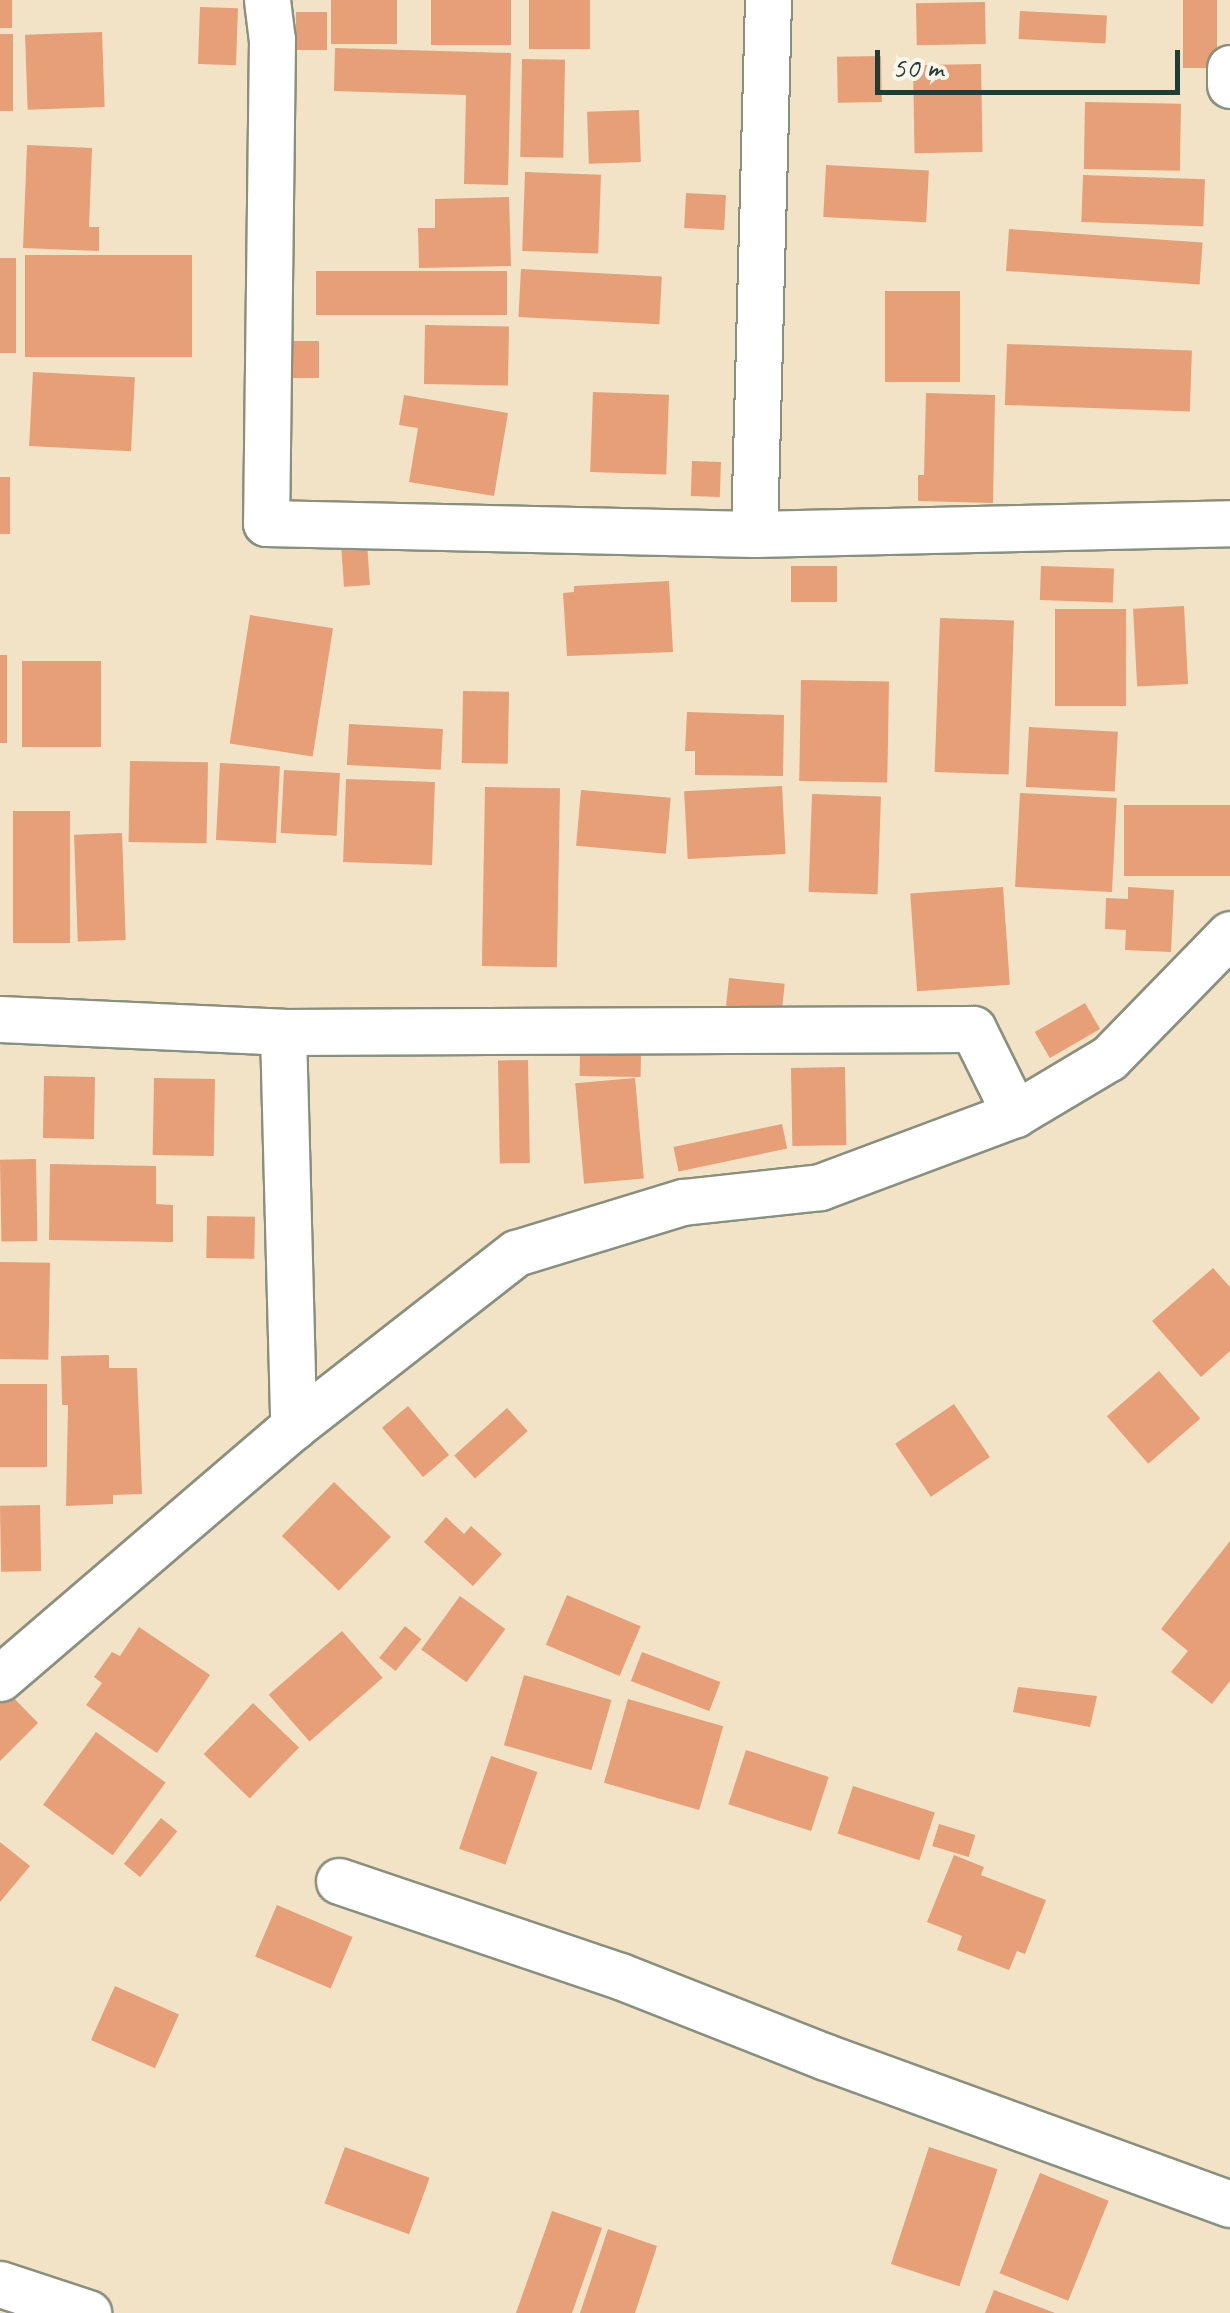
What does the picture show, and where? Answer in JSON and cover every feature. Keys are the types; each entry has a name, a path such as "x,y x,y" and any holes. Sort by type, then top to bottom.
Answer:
{"street":[{"path":"267,0 272,40 266,523 754,534 1230,524"},
{"path":"754,534 768,0"},
{"path":"1230,68 1230,85"},
{"path":"0,1678 294,1427 516,1253 683,1202 820,1186 1015,1114 1109,1058 1230,934"},
{"path":"0,1019 282,1032 973,1029 1015,1114"},
{"path":"282,1032 294,1427"},
{"path":"339,1881 620,1976 1230,2204"},
{"path":"0,2284 88,2313"}],"building":[{"path":"0,0 12,0 12,28 0,28"},
{"path":"331,0 397,0 397,44 331,44"},
{"path":"431,0 511,0 511,45 431,45"},
{"path":"529,0 590,0 590,49 529,49"},
{"path":"1183,0 1217,0 1217,68 1183,68"},
{"path":"985,2 986,44 917,45 916,3"},
{"path":"200,7 238,8 236,65 198,64"},
{"path":"1020,11 1107,16 1105,44 1019,39"},
{"path":"296,12 327,12 327,50 296,50"},
{"path":"102,32 105,107 28,110 25,35"},
{"path":"0,34 13,34 13,111 0,111"},
{"path":"335,48 511,53 508,185 464,184 466,95 334,91"},
{"path":"881,56 882,102 838,103 837,57"},
{"path":"522,59 565,60 563,158 520,157"},
{"path":"981,64 983,152 915,153 913,65"},
{"path":"1085,102 1181,104 1180,171 1084,169"},
{"path":"639,110 641,162 589,164 587,112"},
{"path":"27,145 92,148 89,227 99,227 99,251 23,248"},
{"path":"826,165 929,170 926,222 823,217"},
{"path":"525,172 601,175 598,254 522,251"},
{"path":"1083,175 1205,179 1203,226 1081,222"},
{"path":"686,193 726,195 724,230 684,228"},
{"path":"509,197 511,266 419,268 418,228 435,228 435,199"},
{"path":"1009,229 1203,243 1200,284 1006,271"},
{"path":"25,255 192,255 192,357 25,357"},
{"path":"0,258 16,258 16,353 0,353"},
{"path":"521,269 662,276 659,324 518,317"},
{"path":"316,271 507,271 507,315 316,315"},
{"path":"885,291 960,291 960,382 885,382"},
{"path":"425,325 509,326 508,385 424,384"},
{"path":"283,341 319,341 319,378 283,378"},
{"path":"1007,344 1192,350 1190,411 1005,405"},
{"path":"33,372 135,377 131,451 29,446"},
{"path":"593,392 669,395 666,475 590,472"},
{"path":"926,393 995,395 993,503 918,501 918,475 924,475"},
{"path":"404,395 508,413 494,496 409,482 418,428 399,425"},
{"path":"692,461 721,462 720,497 691,496"},
{"path":"0,477 10,477 10,534 0,534"},
{"path":"367,543 370,585 344,587 341,545"},
{"path":"791,566 837,566 837,602 791,602"},
{"path":"1041,566 1114,569 1113,603 1040,600"},
{"path":"669,581 673,652 567,656 563,593 574,592 574,586"},
{"path":"1184,606 1188,684 1137,687 1133,609"},
{"path":"1055,609 1126,609 1126,706 1055,706"},
{"path":"250,615 333,628 313,757 230,743"},
{"path":"940,618 1014,621 1009,774 935,772"},
{"path":"0,655 7,655 7,743 0,743"},
{"path":"22,661 101,661 101,747 22,747"},
{"path":"801,680 889,682 887,783 799,781"},
{"path":"463,691 509,692 508,764 462,763"},
{"path":"687,712 784,715 783,776 695,775 695,751 685,751"},
{"path":"349,724 443,729 441,770 347,765"},
{"path":"1029,727 1118,732 1115,792 1026,787"},
{"path":"130,761 208,762 207,843 129,842"},
{"path":"220,763 280,766 276,843 216,840"},
{"path":"284,770 340,773 337,836 281,833"},
{"path":"346,779 435,782 432,865 343,862"},
{"path":"782,786 786,854 688,859 684,791"},
{"path":"485,787 560,788 557,967 482,966"},
{"path":"581,790 671,798 666,854 576,846"},
{"path":"1020,793 1117,798 1112,892 1015,887"},
{"path":"812,794 881,796 878,894 809,892"},
{"path":"1124,805 1230,805 1230,876 1124,876"},
{"path":"13,811 70,811 70,943 13,943"},
{"path":"122,833 126,940 78,942 74,835"},
{"path":"1003,887 1010,985 917,991 910,893"},
{"path":"1128,887 1174,890 1171,952 1125,950 1126,930 1105,929 1106,898 1128,899"},
{"path":"729,978 785,984 782,1012 726,1006"},
{"path":"1085,1003 1100,1029 1050,1058 1035,1032"},
{"path":"580,1052 641,1053 641,1077 580,1076"},
{"path":"528,1060 530,1163 500,1164 498,1061"},
{"path":"845,1067 846,1145 792,1146 791,1068"},
{"path":"44,1076 95,1077 94,1139 43,1138"},
{"path":"154,1078 215,1079 214,1156 153,1155"},
{"path":"635,1078 644,1179 584,1184 575,1083"},
{"path":"782,1124 787,1148 679,1172 673,1147"},
{"path":"36,1159 37,1241 1,1242 0,1160"},
{"path":"50,1164 156,1166 156,1204 173,1205 173,1242 49,1240"},
{"path":"207,1216 255,1217 254,1259 206,1258"},
{"path":"0,1262 50,1263 48,1360 0,1359"},
{"path":"1213,1268 1230,1287 1230,1351 1201,1377 1152,1321"},
{"path":"109,1355 109,1368 137,1368 142,1494 113,1495 113,1504 66,1506 68,1405 62,1405 61,1356"},
{"path":"1159,1371 1200,1419 1148,1464 1107,1416"},
{"path":"0,1384 47,1384 47,1467 0,1467"},
{"path":"954,1404 990,1457 931,1497 895,1444"},
{"path":"408,1406 449,1455 423,1477 382,1428"},
{"path":"507,1408 528,1431 475,1479 454,1456"},
{"path":"334,1482 391,1537 339,1591 282,1536"},
{"path":"40,1505 41,1571 1,1572 0,1506"},
{"path":"446,1517 464,1534 471,1526 502,1554 473,1586 424,1542"},
{"path":"1230,1541 1230,1681 1212,1704 1171,1672 1188,1651 1161,1629"},
{"path":"567,1595 641,1626 620,1676 546,1645"},
{"path":"460,1596 505,1629 467,1682 421,1649"},
{"path":"405,1626 421,1639 396,1671 379,1658"},
{"path":"139,1627 210,1675 157,1753 86,1705 102,1683 94,1677 112,1652 120,1656"},
{"path":"342,1631 383,1678 309,1741 269,1695"},
{"path":"642,1652 720,1682 709,1711 631,1681"},
{"path":"524,1675 611,1700 591,1770 504,1745"},
{"path":"1018,1687 1097,1696 1090,1727 1013,1712"},
{"path":"8,1692 38,1723 0,1761 0,1700"},
{"path":"628,1699 723,1726 699,1810 604,1783"},
{"path":"253,1703 299,1747 250,1799 204,1754"},
{"path":"96,1732 166,1783 113,1855 43,1805"},
{"path":"746,1750 829,1777 811,1831 728,1804"},
{"path":"491,1756 537,1772 505,1865 459,1849"},
{"path":"853,1786 935,1813 919,1860 838,1834"},
{"path":"161,1818 177,1831 140,1877 124,1864"},
{"path":"939,1824 975,1835 969,1857 932,1846"},
{"path":"0,1842 30,1866 0,1902"},
{"path":"954,1855 984,1867 981,1875 1046,1900 1025,1954 1017,1951 1009,1970 957,1950 962,1936 927,1922"},
{"path":"277,1905 352,1937 331,1989 255,1957"},
{"path":"115,1986 179,2014 155,2068 91,2040"},
{"path":"345,2147 430,2178 409,2234 324,2203"},
{"path":"929,2147 997,2169 959,2286 891,2264"},
{"path":"1040,2173 1109,2201 1068,2301 1000,2273"},
{"path":"552,2211 602,2228 572,2313 516,2313"},
{"path":"608,2229 657,2246 635,2313 580,2313"},
{"path":"994,2290 1055,2313 985,2313"}]}
